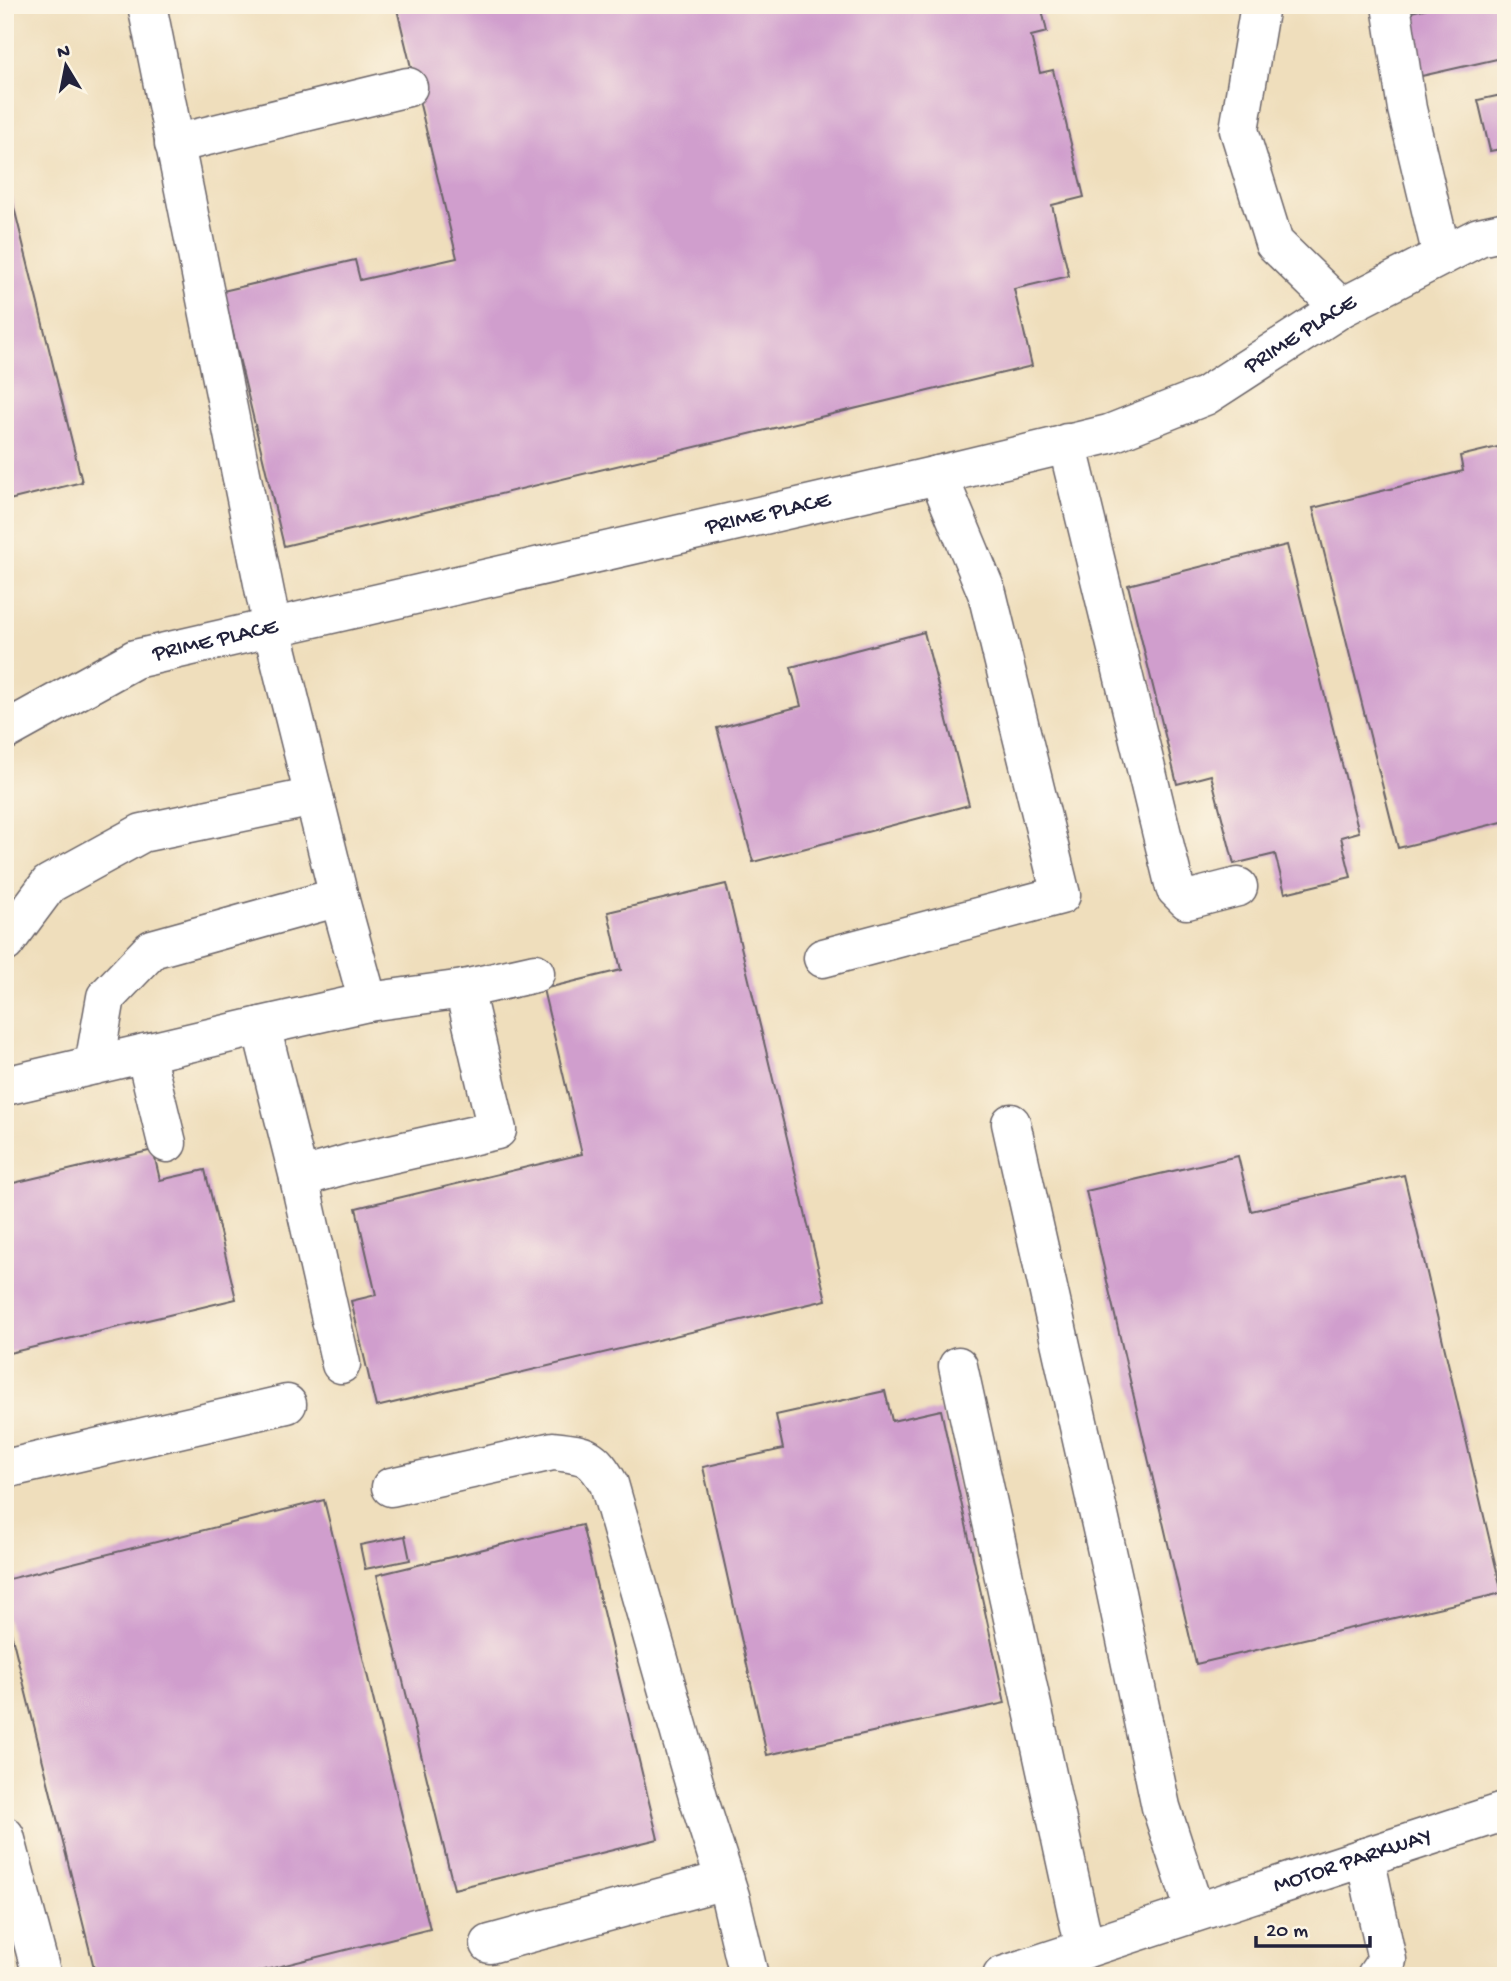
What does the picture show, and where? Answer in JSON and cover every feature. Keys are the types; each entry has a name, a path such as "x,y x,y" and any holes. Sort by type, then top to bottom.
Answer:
{"street":[{"path":"146,5 272,628 368,1002"},
{"path":"1260,5 1239,130 1274,243 1341,308"},
{"path":"1391,5 1408,109 1442,256"},
{"path":"174,144 408,87"},
{"name":"PRIME PLACE","path":"5,731 135,659 938,475 1109,433 1205,396 1341,308 1479,237 1506,231"},
{"path":"1067,443 1175,888 1187,900 1238,887"},
{"path":"823,958 1061,895 987,593 938,475"},
{"path":"5,943 48,884 142,833 314,797"},
{"path":"94,1065 106,997 152,949 339,897"},
{"path":"5,1086 368,1002 464,989 535,974"},
{"path":"299,1178 351,1163 498,1130 464,989"},
{"path":"261,1026 341,1364"},
{"path":"145,1053 167,1143"},
{"path":"1011,1123 1113,1578 1161,1807 1195,1912"},
{"path":"958,1366 1084,1949"},
{"path":"5,1469 287,1404"},
{"path":"391,1487 554,1451 578,1454 596,1461 609,1484 699,1800 725,1881 749,1976"},
{"name":"MOTOR PARKWAY","path":"1002,1976 1506,1811"},
{"path":"5,1836 42,1976"},
{"path":"1366,1857 1382,1968"},
{"path":"491,1944 725,1881"}],"building":[{"path":"396,5 1041,5 1047,32 1031,36 1040,73 1053,70 1084,197 1052,205 1069,276 1014,289 1032,366 284,546 223,291 355,260 360,280 457,258"},
{"path":"1440,5 1506,5 1506,57 1417,77 1403,14"},
{"path":"1506,94 1506,148 1490,151 1478,100"},
{"path":"5,171 82,482 5,501"},
{"path":"1506,445 1506,821 1398,848 1313,508 1463,471 1460,456"},
{"path":"1287,545 1359,832 1341,837 1351,877 1285,893 1275,854 1234,864 1211,775 1177,784 1128,585"},
{"path":"924,632 969,805 753,862 717,728 801,706 791,667"},
{"path":"726,884 826,1300 376,1407 351,1301 376,1295 356,1208 582,1154 543,989 621,970 608,912"},
{"path":"153,1150 160,1180 205,1170 236,1299 5,1354 5,1185"},
{"path":"1238,1156 1251,1211 1404,1175 1502,1593 1196,1664 1086,1191"},
{"path":"885,1391 892,1421 941,1410 1005,1703 767,1755 703,1467 783,1449 776,1415"},
{"path":"324,1500 430,1929 241,1976 96,1976 5,1608 5,1580"},
{"path":"582,1525 658,1839 454,1889 377,1575"},
{"path":"405,1536 410,1560 365,1569 360,1545"}]}
